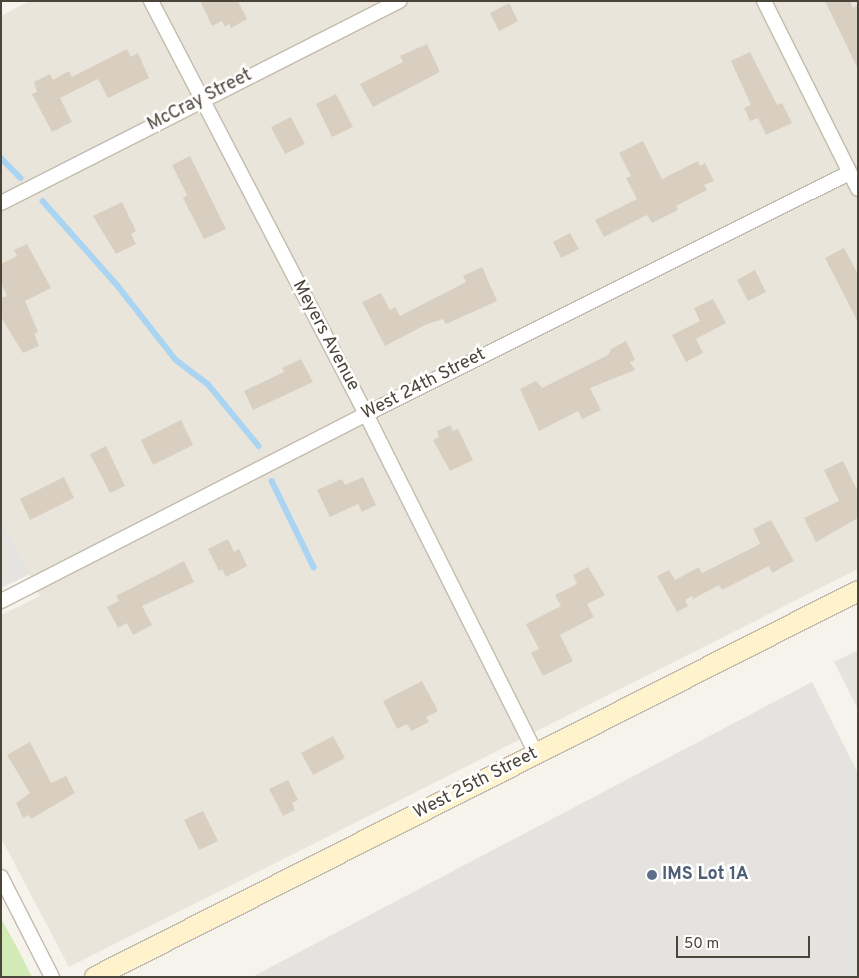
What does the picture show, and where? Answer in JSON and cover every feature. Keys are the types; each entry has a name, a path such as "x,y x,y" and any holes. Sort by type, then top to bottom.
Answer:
{"main road":[{"name":"West 25th Street","path":"94,977 858,591"}],"street":[{"name":"Meyers Avenue","path":"151,1 200,100 366,414 536,754"},
{"name":"McCray Street","path":"1,203 200,100 400,1"},
{"path":"764,1 858,189"},
{"name":"West 24th Street","path":"1,601 366,414 849,173"},
{"path":"1,877 52,977"}],"shaded area":[{"path":"30,1 858,1 858,569 69,967 1,838 1,615 40,596 1,518 1,16"},
{"path":"1,518 30,574 1,588"},
{"path":"858,650 858,709 834,662"},
{"name":"IMS Lot 1A","path":"812,682 858,773 858,977 252,977"}],"green space":[{"path":"1,918 22,957 32,977 1,977"}],"building":[{"path":"200,1 238,1 247,19 231,28 229,24 225,27 222,21 212,26"},
{"path":"825,1 850,1 853,8 858,5 858,69"},
{"path":"509,3 518,21 499,31 490,13"},
{"path":"427,44 440,72 373,107 360,84 403,62 400,56"},
{"path":"127,49 131,57 138,53 149,78 108,98 98,79 60,98 72,122 52,132 32,94 37,92 34,82 50,74 53,80 69,71 72,77"},
{"path":"750,52 777,105 782,103 792,123 766,135 758,118 750,121 744,108 751,105 731,61"},
{"path":"336,94 353,127 332,137 316,104"},
{"path":"291,117 305,144 285,154 271,127"},
{"path":"643,141 662,179 698,161 700,166 705,163 714,181 704,185 707,190 676,206 678,210 652,223 647,215 604,237 595,220 637,199 626,178 631,176 619,153"},
{"path":"190,156 226,229 204,239 183,198 187,195 172,165"},
{"path":"122,202 136,231 131,234 136,244 116,254 93,216"},
{"path":"570,233 579,249 561,258 553,242"},
{"path":"27,244 51,288 25,301 38,332 34,334 39,346 23,353 1,317 1,298 7,296 1,283 1,264 17,256 14,250"},
{"path":"844,248 858,274 858,322 825,258"},
{"path":"482,267 497,301 446,324 443,319 427,324 385,346 362,302 381,293 390,310 395,307 400,316 466,282 463,276"},
{"path":"755,270 766,292 748,301 737,280"},
{"path":"713,299 726,323 696,339 703,353 686,362 672,335 700,321 694,308"},
{"path":"626,341 635,360 630,362 635,370 590,388 601,410 582,419 578,411 539,431 520,389 536,381 542,388 608,355 611,349"},
{"path":"301,359 313,382 253,410 244,391 284,372 282,368"},
{"path":"181,420 193,445 153,465 141,440"},
{"path":"450,425 453,431 458,429 473,460 450,471 433,440 439,437 437,431"},
{"path":"106,446 125,486 110,493 90,454"},
{"path":"843,461 858,492 858,518 816,542 804,518 839,501 824,470"},
{"path":"64,477 74,498 30,520 20,499"},
{"path":"363,477 376,505 362,512 358,504 330,517 317,490 342,479 345,485"},
{"path":"771,520 794,561 772,573 769,566 722,590 719,585 693,599 692,596 685,600 688,606 677,612 657,576 669,570 675,580 699,567 702,573 758,545 760,543 753,529"},
{"path":"228,539 234,552 239,549 247,566 226,577 222,569 219,571 208,549"},
{"path":"184,561 194,582 142,606 152,625 133,635 127,623 118,628 107,607 119,601 116,596"},
{"path":"588,567 605,595 587,604 594,617 560,635 573,661 543,676 531,653 539,649 526,624 561,606 555,595 577,584 573,575"},
{"path":"422,681 438,711 426,717 429,722 411,731 407,724 397,729 383,701"},
{"path":"333,736 345,758 313,775 301,753"},
{"path":"30,742 51,783 66,776 75,793 31,819 29,815 23,818 16,803 30,793 7,755"},
{"path":"288,780 298,800 292,803 295,810 283,816 269,789"},
{"path":"203,811 218,841 199,850 184,820"}],"waterway":[{"path":"1,158 21,178"},
{"path":"43,201 118,286 176,360 208,384 259,446"},
{"path":"272,481 314,567"}],"place":[{"name":"IMS Lot 1A","path":"652,875"}]}
